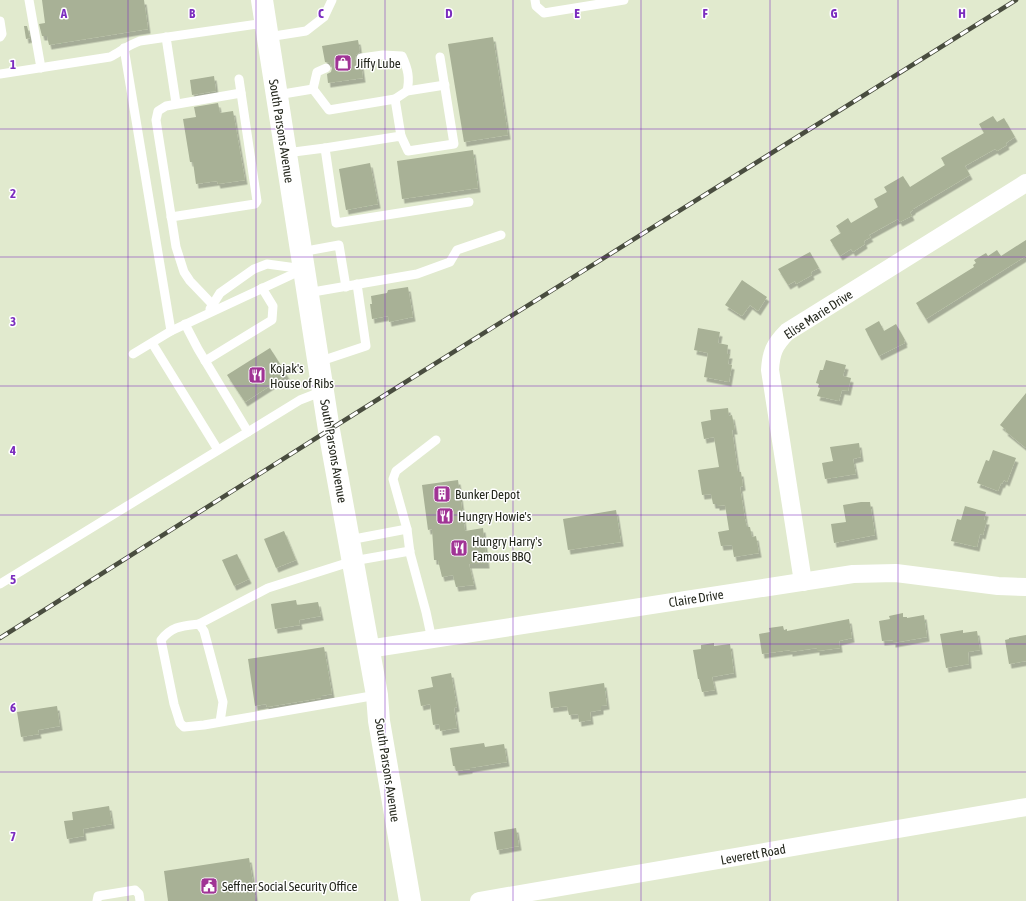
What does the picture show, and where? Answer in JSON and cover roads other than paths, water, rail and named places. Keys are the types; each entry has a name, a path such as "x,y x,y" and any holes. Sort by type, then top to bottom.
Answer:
{"main road":[{"name":"South Parsons Avenue","path":"262,0 318,362 377,695 379,721 409,901"}],"street":[{"name":"Elise Marie Drive","path":"803,582 770,370 773,350 778,341 794,328 1026,183"},
{"name":"Claire Drive","path":"368,649 853,574 896,573 998,586 1026,588"},
{"name":"Leverett Road","path":"479,901 1026,807"}],"lane":[{"path":"29,0 41,68"},
{"path":"0,74 110,57 124,48 140,41 166,36 266,30 306,31 324,17 332,0"},
{"path":"534,0 536,6 544,13 624,0"},
{"path":"0,21 2,34 0,36"},
{"path":"166,36 176,103"},
{"path":"124,48 171,331"},
{"path":"361,58 383,54 402,56 407,67 409,80 407,91"},
{"path":"395,99 401,136 408,151 454,144 440,57"},
{"path":"313,89 317,72 326,68"},
{"path":"171,217 255,204 257,201 239,79"},
{"path":"313,89 329,110 395,99 407,91 445,85"},
{"path":"277,95 313,89"},
{"path":"213,305 190,281 184,272 176,247 156,120 158,111 162,107 176,103 241,93"},
{"path":"286,153 401,136"},
{"path":"325,148 336,223 469,202"},
{"path":"308,293 417,274 450,262 457,250 501,235"},
{"path":"133,354 171,331 262,288 303,260 339,245 346,286"},
{"path":"206,315 220,294 254,269 267,264 303,260"},
{"path":"318,362 366,346 357,284"},
{"path":"205,361 272,320 273,306 262,288"},
{"path":"185,324 205,361 248,432"},
{"path":"152,343 218,450"},
{"path":"0,584 300,400 323,391"},
{"path":"432,640 410,551 407,529 393,479 396,471 436,440"},
{"path":"349,540 407,529"},
{"path":"377,695 184,727 180,723 174,704 161,640 168,631 180,627 199,624 268,588 353,561 410,551"},
{"path":"199,624 206,637 223,702 220,722"},
{"path":"96,900 98,896 135,890 139,897"}],"railway":[{"path":"0,638 1016,0"}],"place":[{"name":"Jiffy Lube","path":"343,63"},
{"name":"Kojak's House of Ribs","path":"257,375"},
{"name":"Bunker Depot","path":"442,494"},
{"name":"Hungry Howie's","path":"445,516"},
{"name":"Hungry Harry's Famous BBQ","path":"459,548"},
{"name":"Seffner Social Security Office","path":"209,886"}]}
